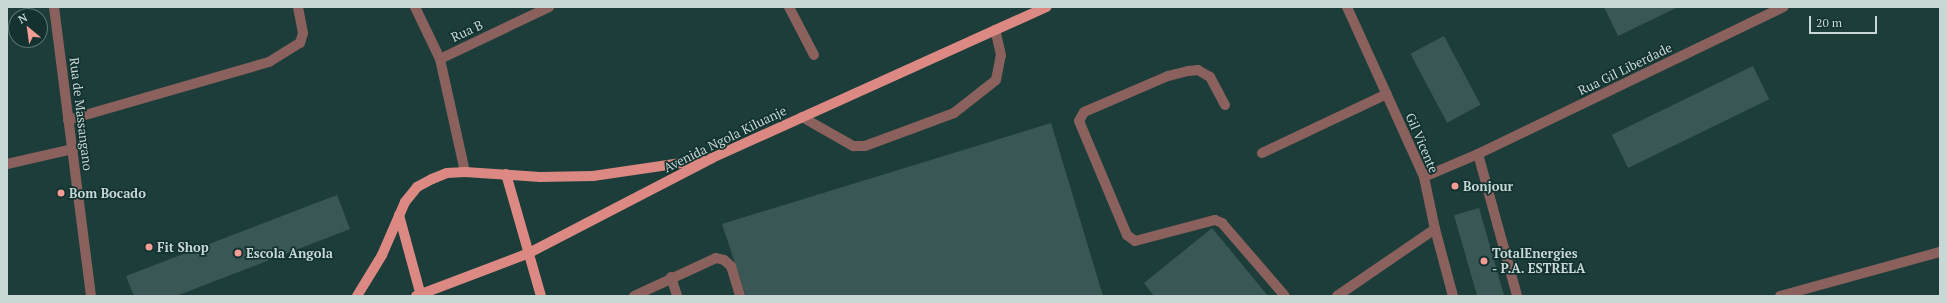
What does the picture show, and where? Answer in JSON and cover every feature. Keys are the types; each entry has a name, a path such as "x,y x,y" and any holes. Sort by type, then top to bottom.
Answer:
{"main road":[{"name":"Avenida Ngola Kiluanje","path":"420,295 529,253 712,158 1046,7"},
{"path":"357,296 382,255 399,215 417,187 448,173 465,172 546,177 593,176 712,158"},
{"path":"506,174 542,296"},
{"path":"399,215 420,295"}],"street":[{"name":"Rua de Massangano","path":"54,7 73,149 90,296"},
{"path":"68,120 269,62 300,43 303,33 298,7"},
{"path":"415,7 440,59 465,172"},
{"name":"Rua B","path":"440,59 549,7"},
{"path":"789,7 814,55"},
{"name":"Gil Vicente","path":"1347,7 1424,177 1434,229 1453,296"},
{"name":"Rua Gil Liberdade","path":"1424,177 1478,154 1783,7"},
{"path":"802,117 853,146 865,146 954,113 996,80 1001,55 995,30"},
{"path":"1225,105 1210,77 1198,70 1188,71 1168,76 1084,112 1079,122 1127,234 1135,241 1215,220 1222,223 1285,296"},
{"path":"1262,153 1387,94"},
{"path":"7,164 73,149"},
{"path":"1478,154 1517,296"},
{"path":"1337,296 1434,229"},
{"path":"1780,296 1940,252"},
{"path":"634,296 716,258 724,260 731,266 740,296"},
{"path":"671,278 677,296"}],"building":[{"path":"1604,7 1678,7 1618,36"},
{"path":"1444,36 1481,105 1447,123 1410,54"},
{"path":"1753,66 1769,99 1628,168 1612,135"},
{"path":"1051,123 1103,296 746,296 722,224"},
{"name":"Escola Angola","path":"337,195 350,229 176,296 134,296 126,276"},
{"path":"1479,208 1504,296 1477,296 1454,215"},
{"path":"1212,228 1268,296 1154,296 1144,283"}],"place":[{"name":"Bonjour","path":"1455,186"},
{"name":"Bom Bocado","path":"61,193"},
{"name":"Fit Shop","path":"149,247"},
{"name":"Escola Angola","path":"238,253"},
{"name":"TotalEnergies - P.A. ESTRELA","path":"1484,261"}]}
